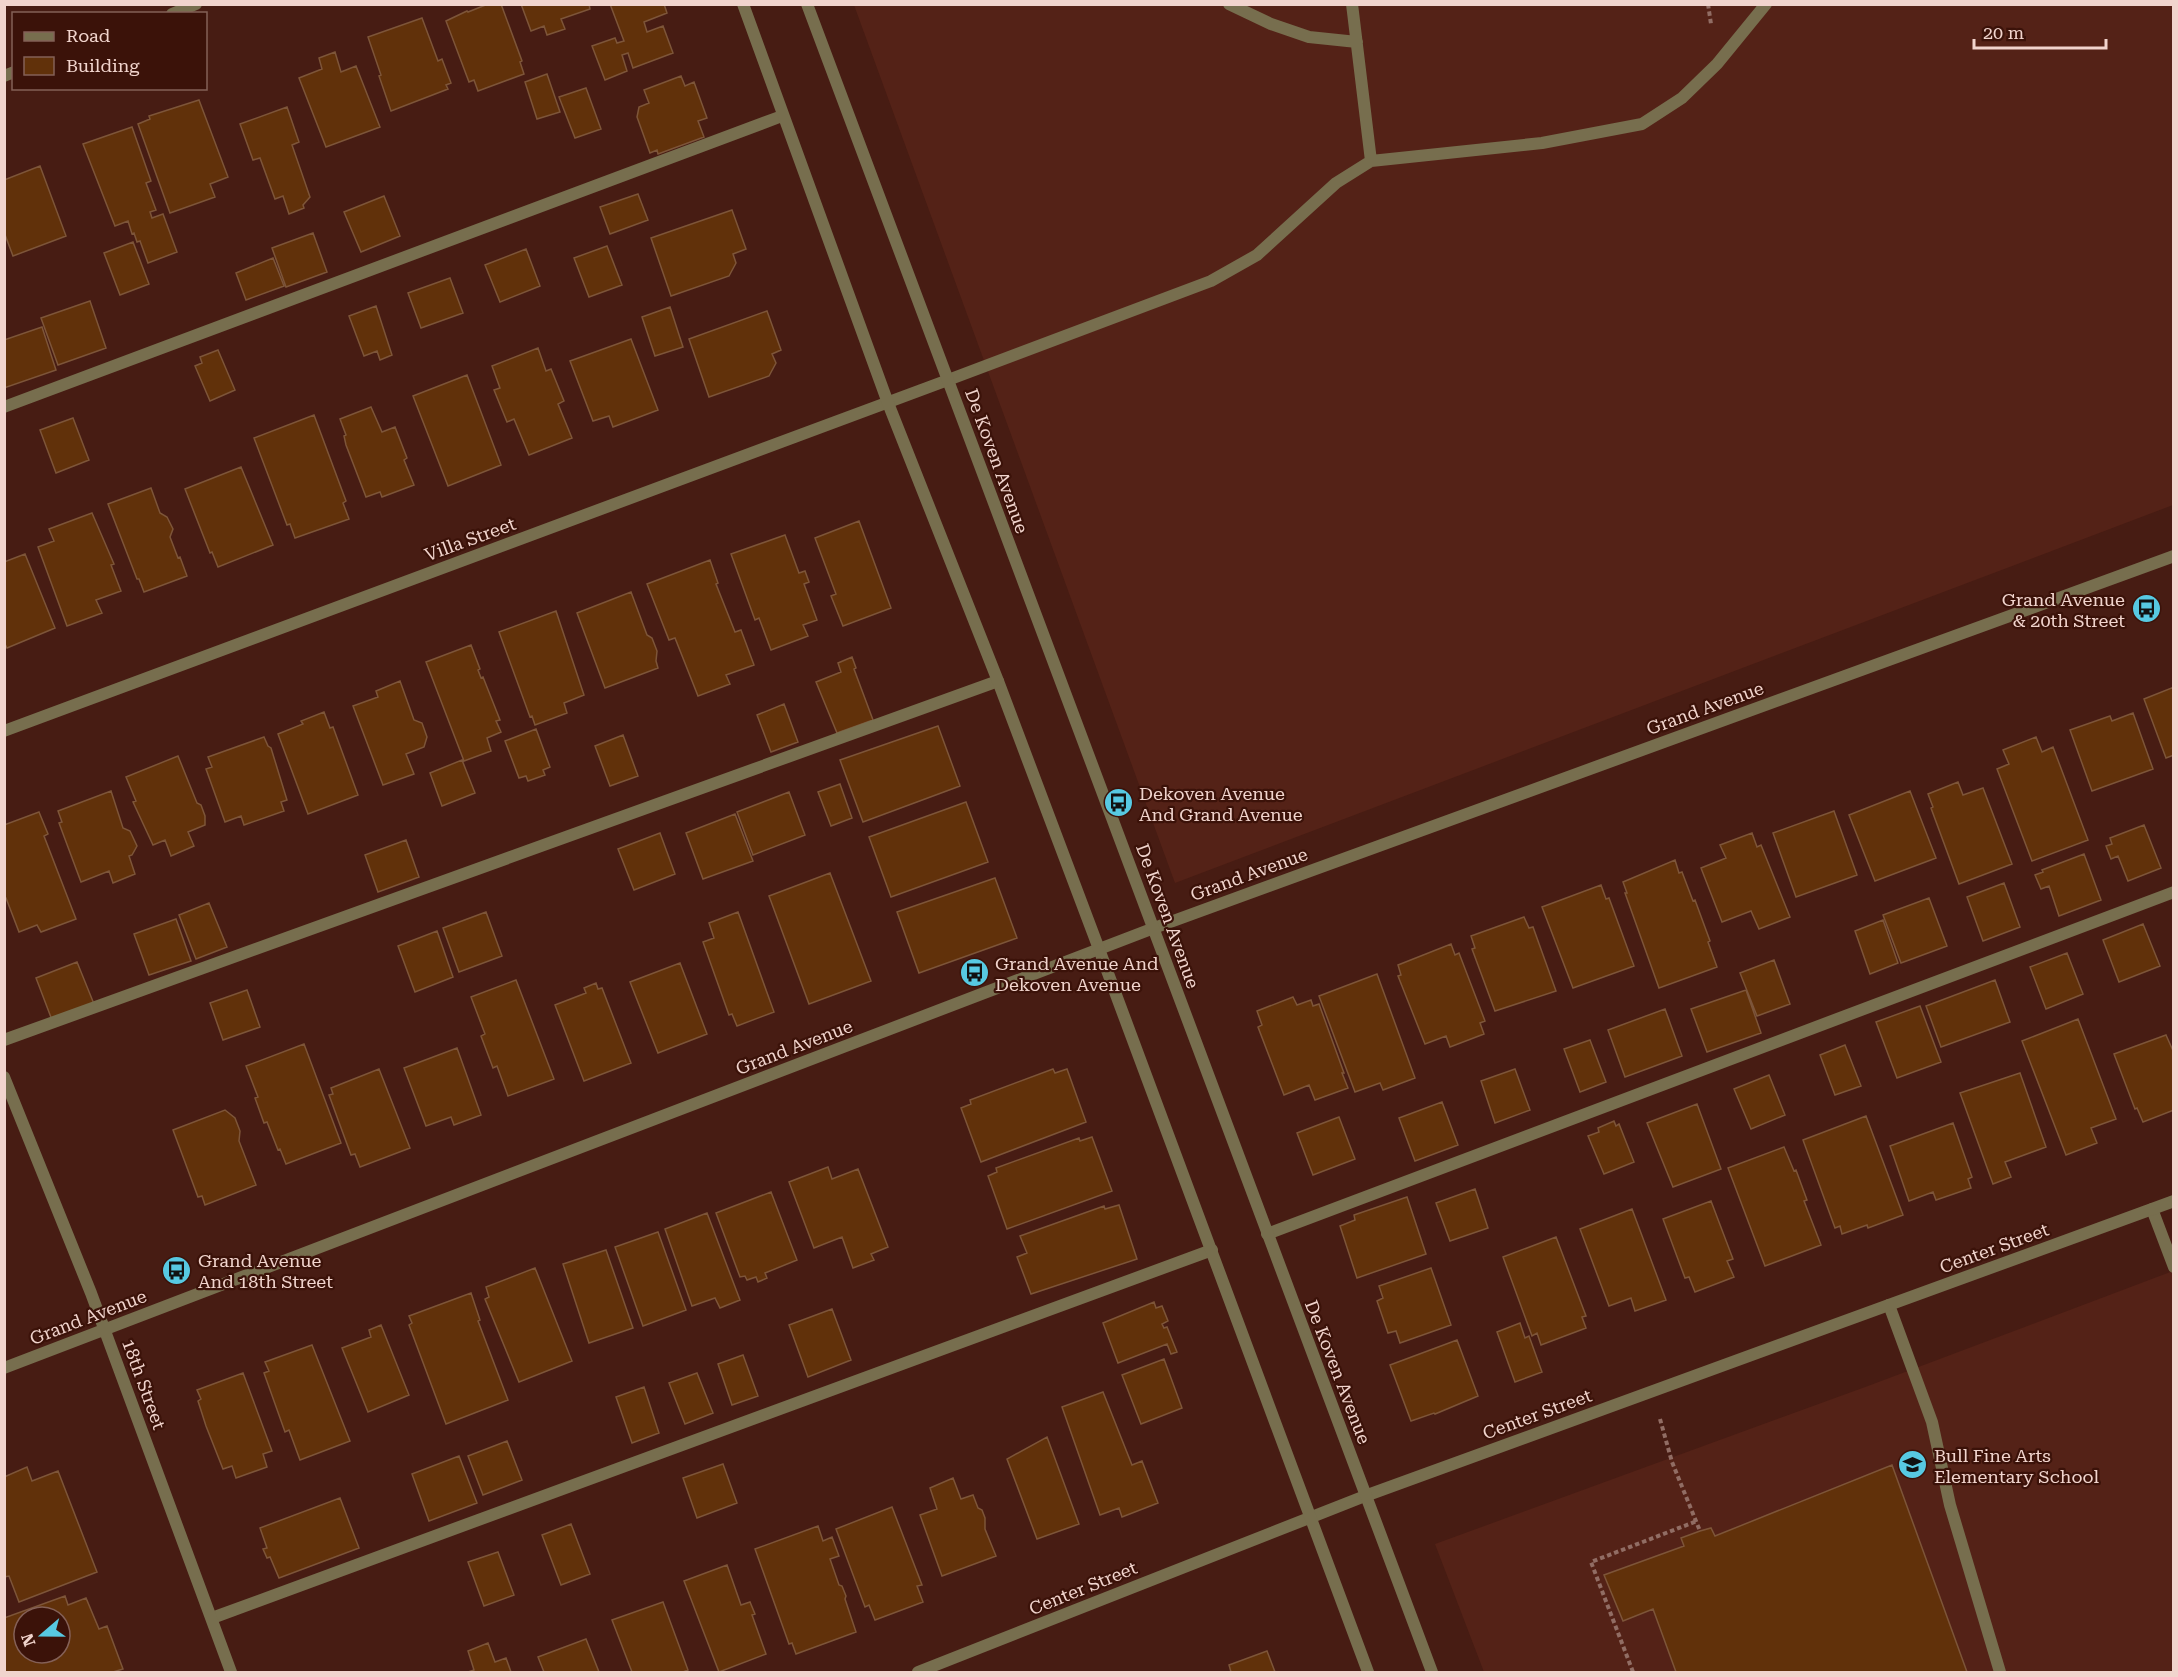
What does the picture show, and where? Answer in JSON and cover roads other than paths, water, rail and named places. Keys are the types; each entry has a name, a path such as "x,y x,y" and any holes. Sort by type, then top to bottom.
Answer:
{"street":[{"path":"176,12 196,4"},
{"path":"743,4 888,403 998,681 1368,1672"},
{"name":"De Koven Avenue","path":"807,4 1432,1672"},
{"path":"1229,4 1271,24 1309,37 1357,42"},
{"path":"1352,4 1371,161 1542,144 1642,124 1682,98 1717,64 1766,4"},
{"path":"4,407 782,116"},
{"name":"Villa Street","path":"4,731 1211,281 1257,255 1336,183 1371,161"},
{"name":"Grand Avenue","path":"4,1368 1154,928 2174,556"},
{"path":"4,1040 998,681"},
{"path":"1267,1234 2174,892"},
{"name":"18th Street","path":"4,1077 105,1330 231,1672"},
{"name":"Center Street","path":"918,1672 1365,1496 2174,1201"},
{"path":"2152,1209 2174,1267"},
{"path":"212,1618 1212,1250"},
{"path":"1889,1305 1932,1422 1950,1505 2000,1672"}],"place":[{"name":"Grand Avenue & 20th Street","path":"2146,609"},
{"name":"Dekoven Avenue And Grand Avenue","path":"1118,803"},
{"name":"Grand Avenue And Dekoven Avenue","path":"974,973"},
{"name":"Grand Avenue And 18th Street","path":"177,1270"},
{"name":"Bull Fine Arts Elementary School","path":"1913,1465"}]}
